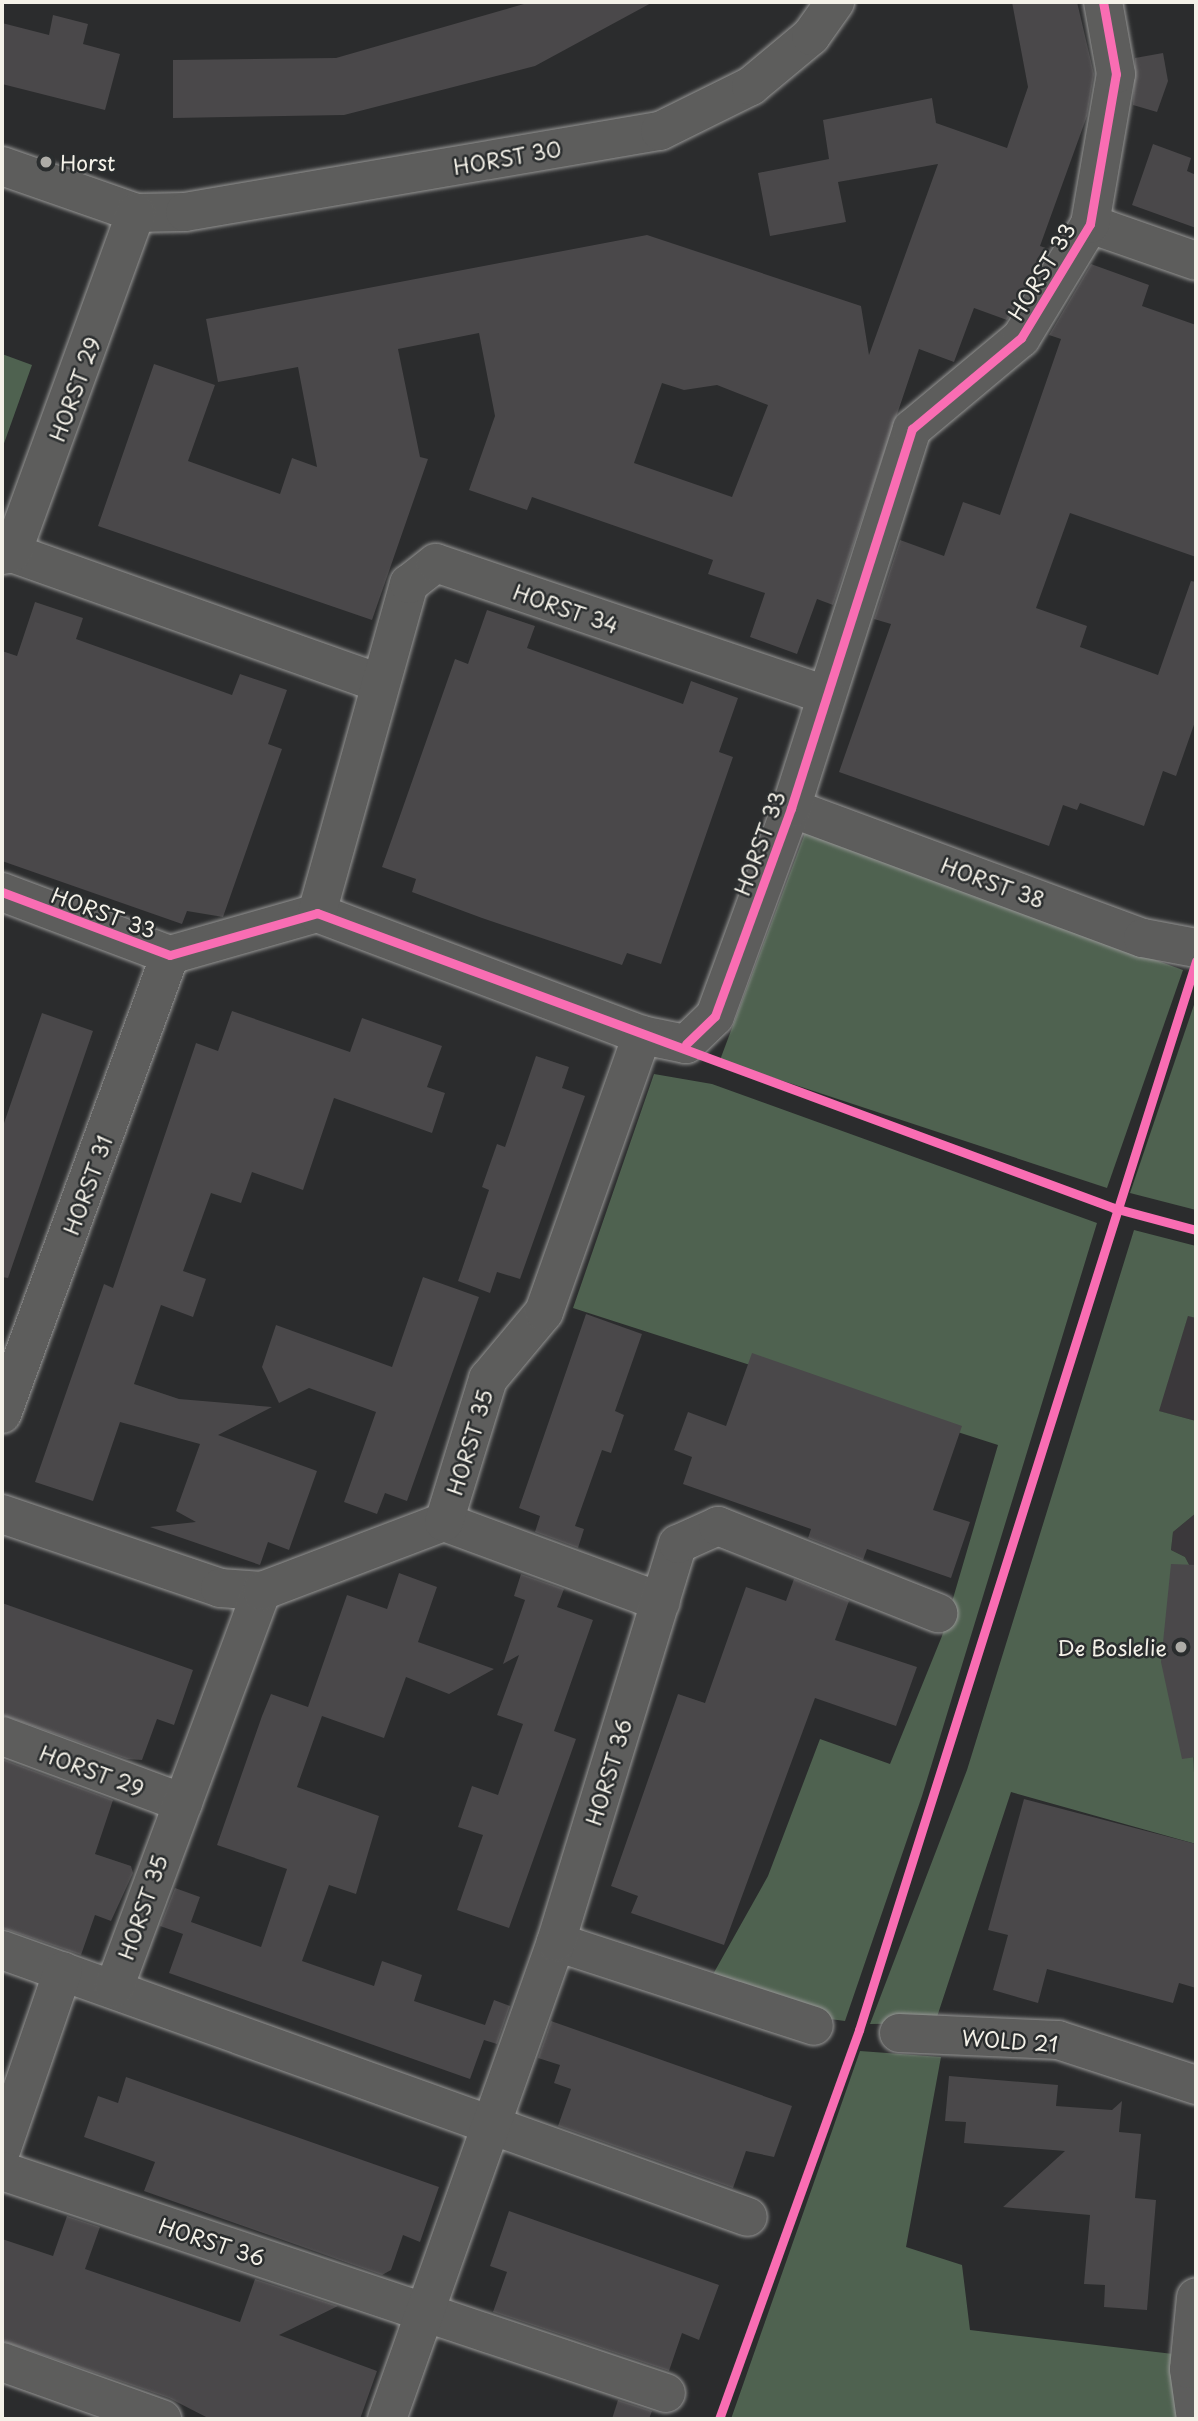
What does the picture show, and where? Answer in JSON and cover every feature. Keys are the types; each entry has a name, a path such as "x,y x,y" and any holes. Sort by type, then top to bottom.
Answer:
{"street":[{"name":"HORST 30","path":"136,213 185,212 660,131 751,86 811,36 835,2"},
{"name":"HORST 33","path":"2,892 170,955 317,913 642,1035 686,1044 715,1016 792,808 912,429 1021,338 1090,224 1116,74 1103,2"},
{"path":"2,166 136,213"},
{"name":"HORST 29","path":"7,554 136,213"},
{"path":"1090,224 1196,261"},
{"path":"7,554 380,683"},
{"name":"HORST 34","path":"317,913 409,584 436,564 826,695"},
{"name":"HORST 38","path":"792,808 1143,938 1196,948"},
{"name":"HORST 31","path":"2,1413 170,955"},
{"name":"HORST 35","path":"2,1514 220,1588 262,1591 444,1522 488,1379 544,1312 642,1035"},
{"path":"444,1522 661,1602"},
{"name":"HORST 36","path":"387,2419 421,2311 556,1942 678,1544 718,1526 938,1614"},
{"name":"HORST 35","path":"114,1988 262,1591"},
{"name":"HORST 29","path":"2,1737 183,1803"},
{"path":"556,1942 814,2026"},
{"path":"2,1950 748,2217"},
{"path":"2,2148 63,1971"},
{"name":"WOLD 21","path":"899,2033 1058,2040 1196,2085"},
{"name":"HORST 36","path":"2,2171 666,2393"},
{"path":"1196,2297 1189,2369 1196,2419"},
{"path":"2,2362 162,2419"}],"shaded area":[{"path":"1188,1315 1196,1318 1196,1421 1158,1411"},
{"path":"1196,1513 1196,1578 1185,1557 1171,1550 1173,1532"}],"green space":[{"path":"2,354 32,365 2,449"},
{"path":"805,833 1183,970 1107,1188 720,1060"},
{"path":"1196,999 1196,1210 1130,1193"},
{"path":"654,1074 712,1084 1097,1223 922,1796 845,2021 769,2011 707,1985 768,1876 820,1739 890,1764 942,1636 998,1445 573,1308"},
{"path":"1134,1230 1196,1246 1196,1318 1188,1316 1159,1411 1196,1421 1196,1513 1173,1532 1171,1550 1185,1557 1196,1578 1189,1595 1196,1844 1011,1792 935,2023 870,2024 967,1770"},
{"path":"860,2051 941,2057 906,2247 962,2265 970,2330 1190,2356 1182,2419 731,2419"}],"building":[{"path":"531,2 653,2 535,66 344,115 173,118 173,60 336,58"},
{"path":"1012,2 1077,2 1094,74 1087,116 1040,246 1049,249 1007,320 974,308 954,362 919,349 833,605 817,599 797,654 750,637 765,593 708,574 713,560 532,497 527,510 469,490 495,416 479,333 398,349 420,457 428,459 372,620 98,526 154,364 215,385 188,461 280,494 292,458 317,467 298,367 218,382 206,319 647,235 861,306 869,355 938,164 838,182 846,222 770,236 758,173 829,159 823,120 932,98 936,123 1007,148 1028,87","holes":["662,383 684,390 717,385 768,405 732,497 634,463"]},
{"path":"53,15 88,24 83,44 120,54 105,110 2,84 2,23 49,35"},
{"path":"1163,53 1168,81 1157,112 1133,105 1135,58"},
{"path":"1153,144 1191,158 1187,171 1196,175 1196,228 1132,205"},
{"path":"1091,264 1149,285 1142,306 1196,325 1196,557 1070,513 1036,608 1087,626 1080,647 1158,675 1191,581 1196,582 1196,719 1176,776 1163,771 1144,826 1080,803 1077,810 1063,805 1049,846 839,772 891,624 874,619 900,540 944,556 963,502 1000,515 1061,339 1049,335"},
{"path":"35,602 83,618 76,639 232,695 240,674 287,690 268,744 282,749 223,917 187,911 182,924 2,861 2,651 17,656"},
{"path":"487,610 535,626 527,648 683,704 691,681 738,698 719,752 733,757 661,964 627,953 622,965 482,918 412,892 416,879 382,867 455,659 468,664"},
{"path":"232,1011 350,1052 362,1018 442,1046 427,1087 445,1093 432,1133 334,1098 303,1190 252,1172 241,1203 211,1193 183,1271 206,1279 193,1317 161,1305 134,1384 179,1399 272,1407 218,1435 317,1471 289,1550 268,1542 260,1565 150,1527 196,1522 176,1511 200,1444 120,1422 93,1501 35,1482 104,1284 113,1288 196,1043 218,1051"},
{"path":"42,1013 93,1031 8,1278 2,1277 2,1129"},
{"path":"536,1056 569,1067 562,1088 585,1096 520,1279 497,1272 490,1293 458,1281 489,1190 482,1187 497,1144 505,1147"},
{"path":"423,1277 479,1297 407,1501 385,1493 377,1514 344,1502 376,1412 309,1388 279,1403 262,1367 276,1325 392,1367"},
{"path":"586,1314 642,1334 615,1411 624,1415 611,1453 602,1450 575,1526 584,1529 578,1548 535,1532 540,1516 519,1508"},
{"path":"752,1353 962,1426 933,1510 970,1522 951,1578 867,1549 863,1560 808,1538 811,1529 683,1484 692,1457 674,1450 688,1412 726,1426"},
{"path":"1171,1564 1196,1565 1196,1757 1182,1759 1161,1662"},
{"path":"399,1573 437,1587 418,1642 494,1669 449,1694 406,1677 384,1738 322,1716 297,1787 379,1816 356,1894 329,1885 302,1961 374,1986 382,1961 422,1975 414,2001 485,2025 494,2000 510,2006 497,2044 484,2040 470,2079 169,1973 183,1934 160,1926 175,1888 200,1897 191,1922 261,1947 287,1869 217,1845 262,1716 271,1694 308,1707 347,1595 387,1609"},
{"path":"521,1574 564,1589 557,1607 593,1620 554,1731 576,1739 509,1928 457,1910 483,1835 458,1827 472,1786 498,1795 523,1724 497,1715 519,1655 503,1664 525,1600 514,1596"},
{"path":"794,1579 849,1601 835,1640 917,1667 896,1726 815,1698 724,1945 631,1913 638,1896 611,1886 678,1694 705,1703 746,1587 786,1601"},
{"path":"2,1603 193,1670 174,1725 157,1719 142,1760 127,1759 2,1715"},
{"path":"2,1759 113,1800 95,1854 131,1866 133,1873 111,1921 95,1915 81,1955 2,1928"},
{"path":"1024,1799 1196,1844 1196,1988 1179,1983 1173,2003 1047,1969 1038,2003 993,1990 1008,1935 988,1930"},
{"path":"551,2021 792,2106 774,2157 746,2151 733,2188 558,2126 571,2089 554,2083 560,2065 538,2058"},
{"path":"949,2076 1058,2085 1056,2106 1112,2110 1122,2101 1119,2132 1141,2134 1135,2198 1156,2200 1147,2310 1104,2307 1105,2285 1084,2284 1090,2215 1003,2207 1065,2151 964,2143 966,2122 945,2121"},
{"path":"126,2077 439,2187 420,2242 403,2235 391,2270 382,2275 144,2191 155,2162 84,2137 98,2096 118,2103"},
{"path":"509,2211 719,2285 699,2340 682,2333 669,2371 493,2312 507,2272 490,2266"},
{"path":"67,2216 100,2227 85,2269 240,2322 255,2279 338,2306 279,2335 377,2371 360,2419 210,2419 169,2398 2,2341 2,2239 53,2256"},
{"path":"618,2400 652,2411 649,2419 612,2419"}],"cycle path":[{"path":"686,1044 715,1016 791,808 912,429 1021,338 1090,224 1116,74 1103,2"},
{"path":"2,892 170,955 317,913 1114,1208 1196,1230"},
{"path":"719,2419 859,2030 1196,961"}],"place":[{"name":"Horst","path":"46,162"},
{"name":"De Boslelie","path":"1181,1647"}]}
